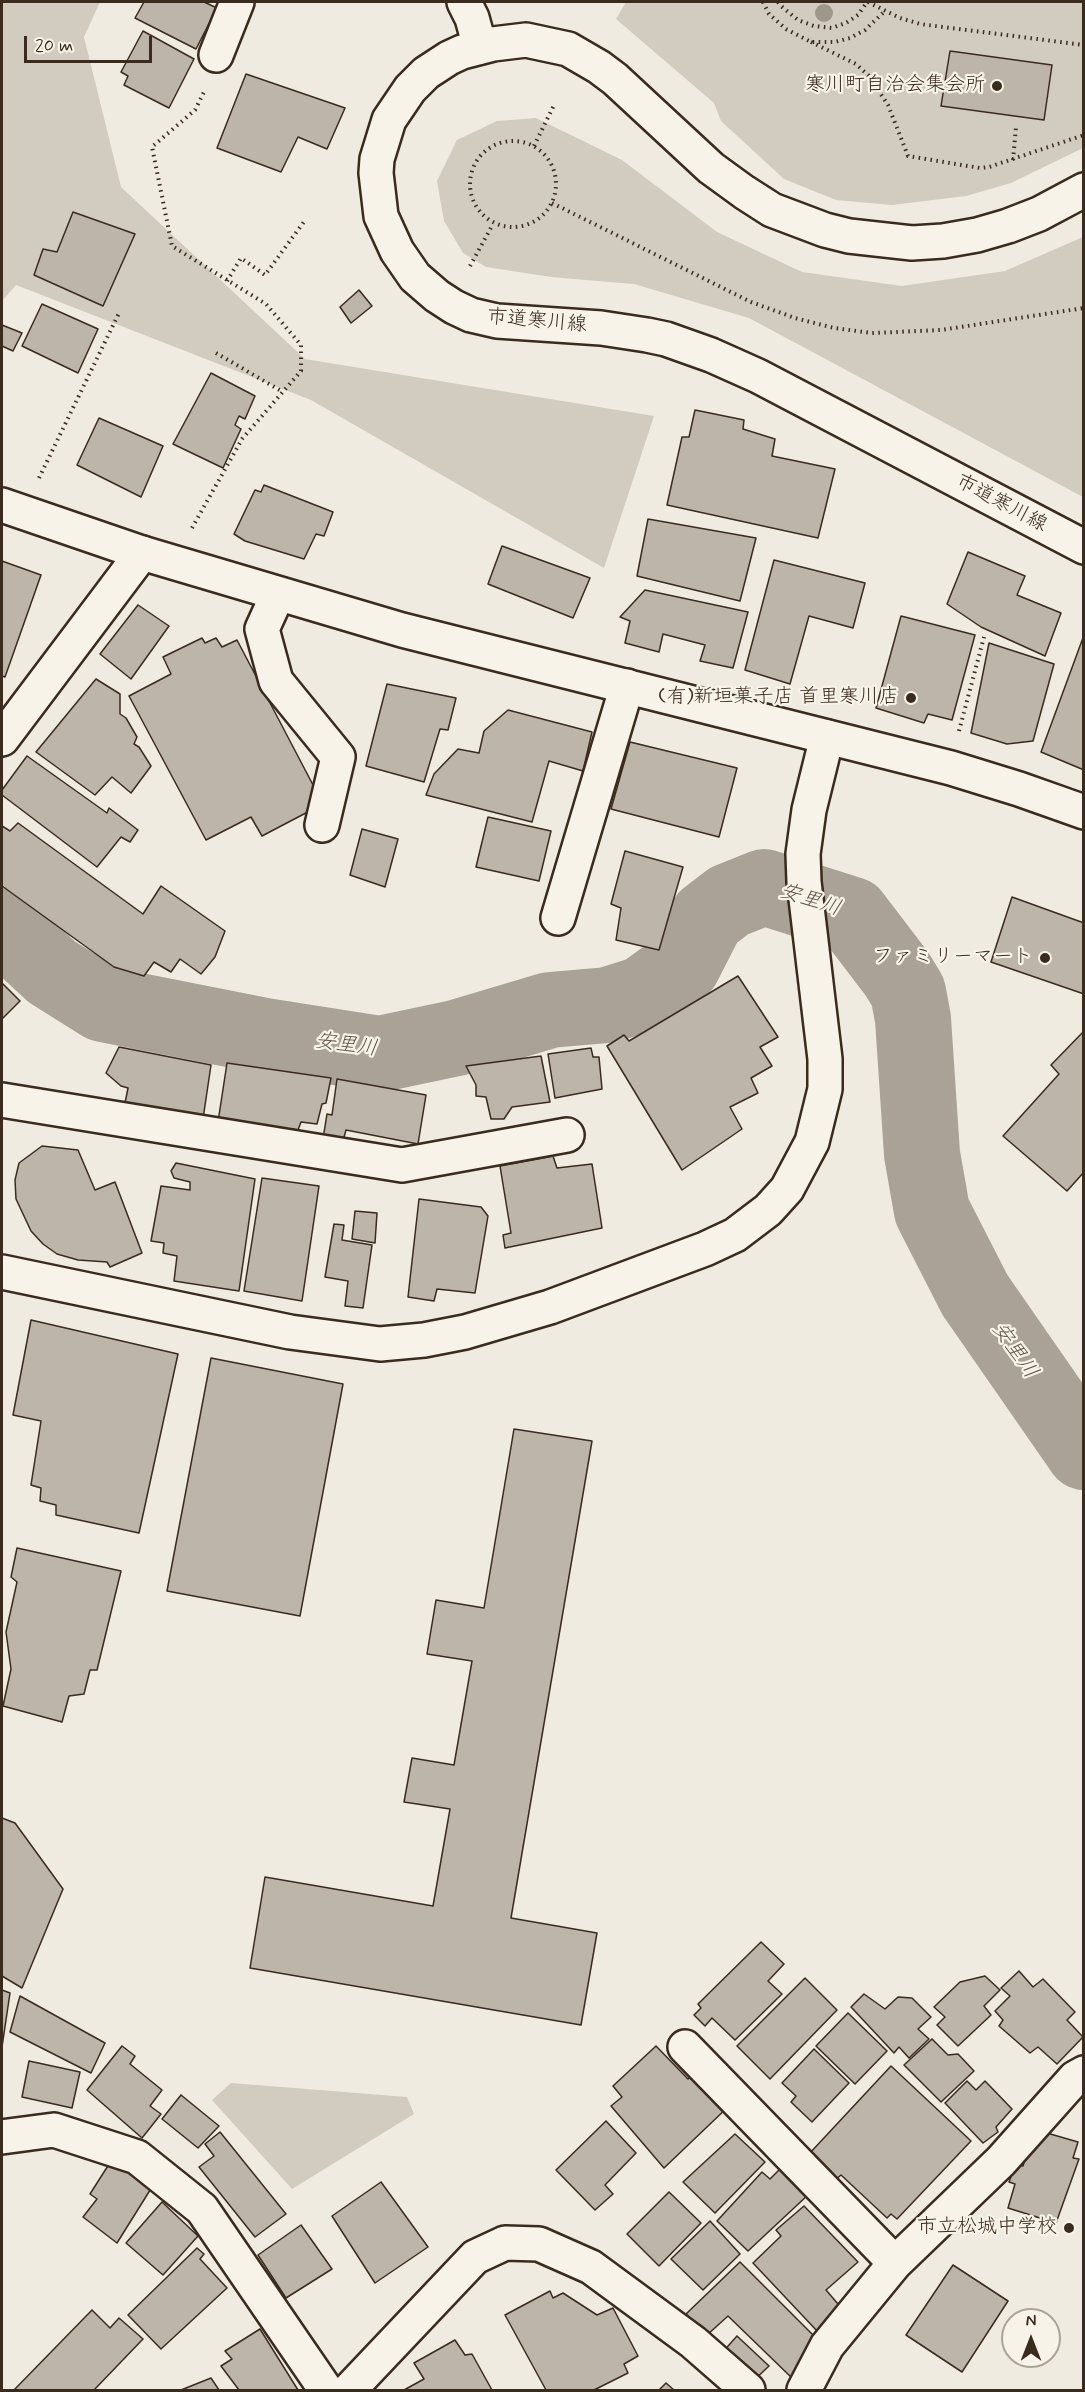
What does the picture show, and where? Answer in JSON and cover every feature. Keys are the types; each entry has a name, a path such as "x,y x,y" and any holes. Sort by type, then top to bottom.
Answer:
{"street":[{"path":"216,55 237,2"},
{"path":"464,2 472,18 480,47"},
{"name":"市道寒川線","path":"1083,190 1039,214 1008,226 943,241 912,243 833,232 772,210 744,192 711,168 615,78 568,50 526,40 480,47 449,58 417,81 389,120 376,159 378,202 390,238 416,277 437,296 462,311 482,318 636,333 666,339 711,355 758,376 1083,547"},
{"path":"2,505 142,553 402,630 951,768 1083,812"},
{"path":"2,739 142,553"},
{"path":"278,594 262,629 276,681 338,757 322,825"},
{"path":"558,918 627,686"},
{"path":"2,1272 290,1332 380,1344 424,1340 465,1332 550,1307 705,1249 735,1235 768,1210 787,1189 812,1142 825,1089 825,1059 804,882 803,854 809,810 827,737"},
{"path":"2,1100 402,1165 567,1135"},
{"path":"685,2047 895,2263"},
{"path":"804,2391 827,2346 895,2263 1001,2161 1075,2078 1083,2073"},
{"path":"2,2137 54,2130 137,2157 202,2209 326,2391"},
{"path":"349,2391 475,2257 506,2242 539,2244 591,2267 693,2342 748,2391"}],"path":[{"path":"763,2 769,14 786,29 856,64 869,76 888,105 908,156 980,168 1013,160 1083,135"},
{"path":"778,2 798,20 814,26 832,28 846,23 858,15 867,2 920,24 1083,45"},
{"path":"811,42 836,42 850,38 866,30 885,10"},
{"path":"190,531 243,439 301,372 301,345 266,304 172,246 152,147 195,110 216,70 216,55"},
{"path":"534,146 555,103"},
{"path":"1013,160 1016,127"},
{"path":"517,141 534,146 547,157 555,171 556,187 552,203 540,219 526,226 509,228 493,224 481,215 472,201 468,186 473,166 484,151 499,142 517,141"},
{"path":"552,203 751,302 795,318 834,328 873,333 941,330 1083,308"},
{"path":"227,281 241,258 265,274 306,219"},
{"path":"470,266 493,224"},
{"path":"37,481 119,314"},
{"path":"216,353 283,392"},
{"path":"956,740 984,637"}],"shaded area":[{"path":"2,2 100,2 84,37 121,187 305,359 654,416 604,568 311,400 16,285 2,301"},
{"path":"626,2 1083,2 1083,148 1011,183 966,196 892,205 836,200 784,179 721,121 714,103 616,19"},
{"path":"536,118 622,160 717,232 802,272 902,286 1005,271 1083,237 1083,497 749,318 634,284 551,277 486,267 463,253 444,221 437,181 457,140 497,121"},
{"path":"231,2083 407,2097 414,2114 292,2189 212,2100"}],"building":[{"path":"144,2 204,2 217,8 196,49 135,18"},
{"path":"143,31 194,59 169,108 124,85 128,76 121,72"},
{"name":"寒川町自治会集会所","path":"950,51 1052,65 1044,120 941,106"},
{"path":"246,74 345,108 327,149 298,137 281,172 217,148"},
{"path":"73,212 135,234 103,306 34,275 43,249 57,252"},
{"path":"359,290 372,306 351,323 340,307"},
{"path":"42,304 98,329 78,373 22,346"},
{"path":"2,325 22,333 13,351 2,346"},
{"path":"211,373 255,396 245,419 239,416 235,425 241,429 223,468 173,444"},
{"path":"695,410 744,420 743,429 775,439 772,456 835,469 818,538 667,505 682,437 689,437"},
{"path":"99,418 163,446 141,497 77,465"},
{"path":"264,485 333,512 324,536 316,534 304,559 245,541 234,534 255,490 261,492"},
{"path":"648,519 756,538 740,601 637,576"},
{"path":"502,546 590,578 573,618 488,584"},
{"path":"968,552 1025,576 1017,595 1061,613 1045,656 981,627 947,604"},
{"path":"774,560 865,583 853,628 809,616 790,684 745,670"},
{"path":"2,561 41,575 5,677 2,676"},
{"path":"645,590 748,612 733,668 700,661 705,645 663,634 659,652 625,643 630,621 620,617"},
{"path":"138,605 169,626 131,679 100,654"},
{"path":"901,616 975,635 952,720 928,714 924,723 876,708"},
{"path":"1084,635 1084,770 1041,752"},
{"path":"202,638 205,643 216,638 222,647 237,640 323,804 262,836 251,817 206,840 129,696 171,674 163,657"},
{"path":"989,643 1054,664 1033,741 1007,744 971,733"},
{"path":"96,679 120,694 120,714 126,718 137,737 134,744 139,747 151,766 131,793 112,777 95,795 36,752"},
{"path":"387,684 456,698 448,730 440,729 424,782 366,766"},
{"path":"508,710 592,732 583,771 549,761 532,822 426,795 434,774 458,749 479,753 484,731"},
{"path":"630,742 737,768 719,837 611,809"},
{"path":"27,756 107,813 109,808 138,830 130,842 121,837 97,867 2,795 2,790"},
{"path":"488,817 551,831 539,881 476,867"},
{"path":"18,823 143,914 161,886 225,931 215,957 201,974 180,959 171,972 154,962 144,976 114,967 2,886 2,826 10,831"},
{"path":"362,829 398,839 385,887 350,875"},
{"path":"625,851 683,867 659,950 616,940 621,908 611,904"},
{"path":"1012,897 1084,923 1084,994 991,962"},
{"path":"738,976 778,1037 760,1047 772,1066 751,1078 758,1093 730,1107 742,1129 682,1170 607,1046 624,1035 629,1041"},
{"path":"2,983 20,1001 2,1019"},
{"path":"1084,1031 1084,1172 1067,1191 1003,1136 1059,1074 1051,1065"},
{"path":"119,1047 211,1065 203,1119 124,1108 128,1088 121,1086 106,1073"},
{"path":"591,1048 593,1057 599,1057 602,1089 555,1098 548,1054"},
{"path":"541,1056 550,1102 512,1107 504,1119 491,1119 486,1097 476,1096 476,1085 466,1066"},
{"path":"227,1063 331,1078 326,1103 322,1104 317,1124 301,1122 298,1130 269,1126 267,1131 218,1122"},
{"path":"337,1079 426,1095 418,1144 346,1130 341,1148 322,1145 327,1114 332,1115"},
{"path":"42,1146 78,1150 95,1190 115,1182 142,1253 110,1267 107,1262 78,1260 57,1254 43,1244 31,1231 16,1199 15,1180 19,1163"},
{"path":"553,1156 557,1168 592,1164 602,1228 505,1248 503,1235 511,1233 500,1166"},
{"path":"176,1163 255,1179 239,1291 174,1281 177,1256 163,1253 164,1243 151,1241 161,1186 190,1190 190,1182 174,1178 171,1171"},
{"path":"262,1178 319,1186 302,1301 244,1291"},
{"path":"419,1199 481,1207 488,1216 475,1293 437,1289 434,1301 408,1297"},
{"path":"355,1211 377,1213 375,1243 352,1239"},
{"path":"334,1224 344,1225 342,1240 372,1245 363,1308 345,1306 348,1281 325,1277"},
{"path":"31,1320 178,1354 139,1533 56,1515 56,1505 40,1501 41,1488 31,1485 41,1421 13,1415"},
{"path":"211,1358 343,1384 300,1616 167,1591"},
{"path":"514,1429 592,1441 511,1918 597,1933 581,2025 250,1968 265,1877 433,1906 450,1809 404,1802 412,1758 454,1765 472,1661 427,1654 436,1600 484,1608"},
{"path":"17,1548 121,1571 97,1670 90,1670 84,1694 69,1696 62,1722 3,1706 11,1669 6,1632 17,1582 11,1577"},
{"path":"2,1818 15,1823 63,1889 22,1988 2,1976"},
{"path":"761,1942 784,1964 768,1981 782,1994 735,2040 712,2018 705,2026 694,2015 701,2008 698,2004"},
{"path":"1019,1971 1033,1987 1043,1979 1075,2012 1067,2020 1083,2037 1057,2064 1038,2047 1030,2053 999,2026 1003,2020 995,2011 1010,1996 1001,1988"},
{"path":"985,1976 1000,1990 984,2006 991,2015 958,2046 937,2025 945,2017 934,2007 960,1982"},
{"path":"805,1978 837,2010 770,2079 737,2046"},
{"path":"2,1990 10,1993 2,2047"},
{"path":"864,1994 885,2009 898,1997 912,1998 931,2017 918,2029 929,2039 909,2058 899,2047 894,2053 851,2007"},
{"path":"20,1996 105,2043 91,2073 10,2032"},
{"path":"848,2013 887,2051 855,2084 816,2046"},
{"path":"932,2039 948,2055 958,2054 974,2071 941,2102 904,2065"},
{"path":"122,2046 135,2056 130,2064 162,2090 150,2106 161,2114 142,2138 87,2090"},
{"path":"656,2046 688,2079 698,2070 730,2105 664,2168 611,2106 622,2097 613,2086"},
{"path":"814,2049 849,2083 812,2122 791,2102 796,2096 782,2083"},
{"path":"29,2061 80,2072 72,2108 22,2097"},
{"path":"891,2066 971,2141 897,2219 891,2214 887,2218 841,2175 834,2181 809,2154"},
{"path":"967,2081 976,2090 985,2081 1012,2109 996,2127 998,2132 983,2143 945,2103"},
{"path":"181,2095 219,2126 198,2148 162,2119"},
{"path":"606,2121 636,2153 605,2185 613,2194 595,2210 556,2170"},
{"path":"1040,2131 1078,2142 1073,2158 1079,2159 1056,2223 1008,2208 1015,2184 1009,2182 1016,2163 1023,2166 1030,2142"},
{"path":"220,2132 286,2214 255,2237 199,2167 214,2156 205,2144"},
{"path":"735,2134 765,2162 715,2213 683,2182"},
{"path":"111,2161 152,2187 117,2243 83,2217 97,2199 90,2194"},
{"path":"782,2167 809,2194 748,2251 717,2221 762,2172 770,2179"},
{"path":"381,2182 428,2247 375,2283 332,2216"},
{"path":"669,2192 701,2223 659,2266 627,2234"},
{"path":"162,2202 198,2236 163,2275 126,2243"},
{"path":"804,2206 858,2262 826,2290 844,2311 818,2332 753,2263 781,2236 776,2230"},
{"path":"710,2221 740,2254 703,2290 671,2259"},
{"path":"301,2225 332,2269 286,2298 258,2255"},
{"path":"197,2248 204,2254 200,2259 227,2288 161,2349 128,2315"},
{"path":"740,2262 818,2340 793,2379 728,2316 707,2335 686,2314"},
{"path":"953,2265 1008,2301 1001,2308 1001,2312 962,2372 906,2335"},
{"path":"550,2291 553,2298 563,2293 597,2315 613,2308 638,2356 624,2364 628,2373 594,2390 546,2390 505,2315"},
{"path":"92,2310 110,2328 119,2318 143,2339 94,2390 14,2390"},
{"path":"260,2329 298,2390 239,2390 221,2366 232,2359 225,2351"},
{"path":"737,2336 769,2366 751,2383 721,2354"},
{"path":"455,2340 465,2355 472,2354 492,2390 404,2390 424,2379 414,2363"},
{"path":"211,2378 219,2390 181,2390"},
{"path":"666,2383 674,2390 659,2390"}],"waterway":[{"name":"安里川","path":"2,926 52,972 103,1004 265,1036 380,1054 456,1038 550,1010 608,1005 643,994 683,965 707,918 729,901 764,887 852,915 908,992 913,1019 922,1154 932,1211 975,1295 1084,1452"}],"place":[{"name":"寒川町自治会集会所","path":"997,86"},
{"name":"(有)新垣菓子店 首里寒川店","path":"911,698"},
{"name":"ファミリーマート","path":"1045,958"},
{"name":"市立松城中学校","path":"1069,2228"}]}
